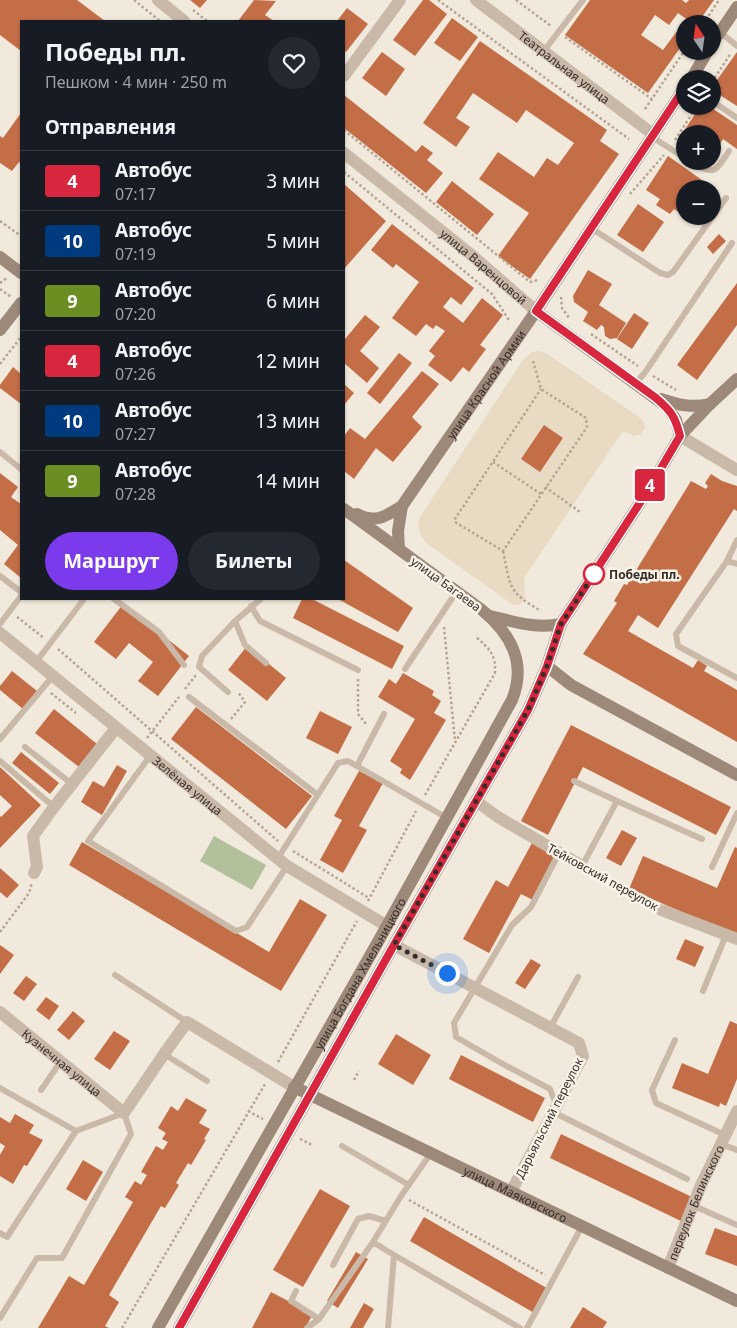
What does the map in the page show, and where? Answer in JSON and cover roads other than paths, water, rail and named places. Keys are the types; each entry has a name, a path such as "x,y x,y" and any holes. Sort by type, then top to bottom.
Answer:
{"main road":[{"path":"721,31 737,7"},
{"name":"улица Красной Армии","path":"345,508 367,519 384,517 402,506 536,311 676,101"},
{"path":"0,256 20,272"},
{"path":"0,330 20,304"},
{"name":"улица Варенцовой","path":"536,311 667,407 676,420 680,436"},
{"name":"улица Богдана Хмельницкого","path":"179,1328 528,710 547,666 561,624 647,492 680,436 737,379"},
{"path":"656,398 684,406 699,407 710,404"},
{"name":"улица Красной Армии","path":"399,549 398,531 402,506"},
{"name":"улица Багаева","path":"345,509 490,616 529,626 545,627 561,624"},
{"name":"улица Богдана Хмельницкого","path":"158,1328 387,926 512,700 517,685 517,662 505,632 490,616"},
{"path":"547,666 571,684 737,775"},
{"name":"улица Маяковского","path":"294,1087 737,1301"}],"street":[{"path":"158,0 183,20"},
{"path":"345,75 400,0"},
{"name":"Театральная улица","path":"476,0 653,136"},
{"name":"улица Варенцовой","path":"345,154 474,257 536,311"},
{"path":"680,436 737,470"},
{"name":"Зелёная улица","path":"0,633 282,862 387,926"},
{"path":"34,874 37,867 33,836 116,728"},
{"name":"Тейковский переулок","path":"476,801 498,817 582,866"},
{"name":"Тейковский переулок","path":"661,910 731,937"},
{"name":"Дарьяльский переулок","path":"394,945 578,1043 583,1056 511,1192"},
{"name":"Кузнечная улица","path":"0,1012 124,1113"},
{"path":"124,1113 187,1022 294,1087"},
{"name":"переулок Белинского","path":"668,1268 722,1140 737,1111"}],"lane":[{"path":"543,52 583,0"},
{"path":"721,33 736,45"},
{"path":"721,107 737,118"},
{"path":"653,136 676,152"},
{"path":"721,163 729,151"},
{"path":"591,228 660,273 668,275 673,272 726,198"},
{"path":"636,383 732,243"},
{"path":"0,452 20,468"},
{"path":"737,540 727,561 676,634 678,646 737,678"},
{"path":"727,561 737,564"},
{"path":"0,576 20,591"},
{"path":"405,669 457,591"},
{"path":"0,624 20,597"},
{"path":"36,662 83,600"},
{"path":"115,600 159,632 184,665"},
{"path":"228,692 199,667 202,656 235,621 260,600"},
{"path":"251,606 260,622 358,670"},
{"path":"235,621 245,645 266,663"},
{"path":"0,739 53,676"},
{"path":"189,697 318,795"},
{"path":"357,766 384,714"},
{"path":"25,747 72,784"},
{"path":"150,756 88,842 236,931 247,927 282,862 285,846 338,762 348,761 447,818"},
{"path":"0,761 54,807"},
{"path":"574,781 702,839"},
{"path":"582,866 617,801"},
{"path":"712,867 737,813"},
{"path":"559,853 531,907 512,925 454,1023 456,1037 550,1089 554,1109 687,1179"},
{"path":"703,991 731,937"},
{"path":"115,975 187,1022"},
{"path":"550,1028 578,977"},
{"path":"675,1040 652,1090 656,1104 737,1150"},
{"path":"164,1054 207,1081"},
{"path":"41,1090 61,1062"},
{"path":"0,1088 76,1131"},
{"path":"0,1233 7,1237 76,1131 124,1113 131,1134 62,1258 37,1258 0,1318"},
{"path":"342,1146 409,1185"},
{"path":"309,1328 319,1319 373,1242 401,1196 431,1153"},
{"path":"694,1206 737,1224"},
{"path":"333,1264 358,1219 368,1216 386,1222"},
{"path":"527,1328 582,1226"},
{"path":"373,1242 520,1328"},
{"path":"388,1328 394,1255"},
{"path":"296,1291 291,1301 319,1319"}],"place":[{"name":"Победы пл.","path":"594,574"}]}
